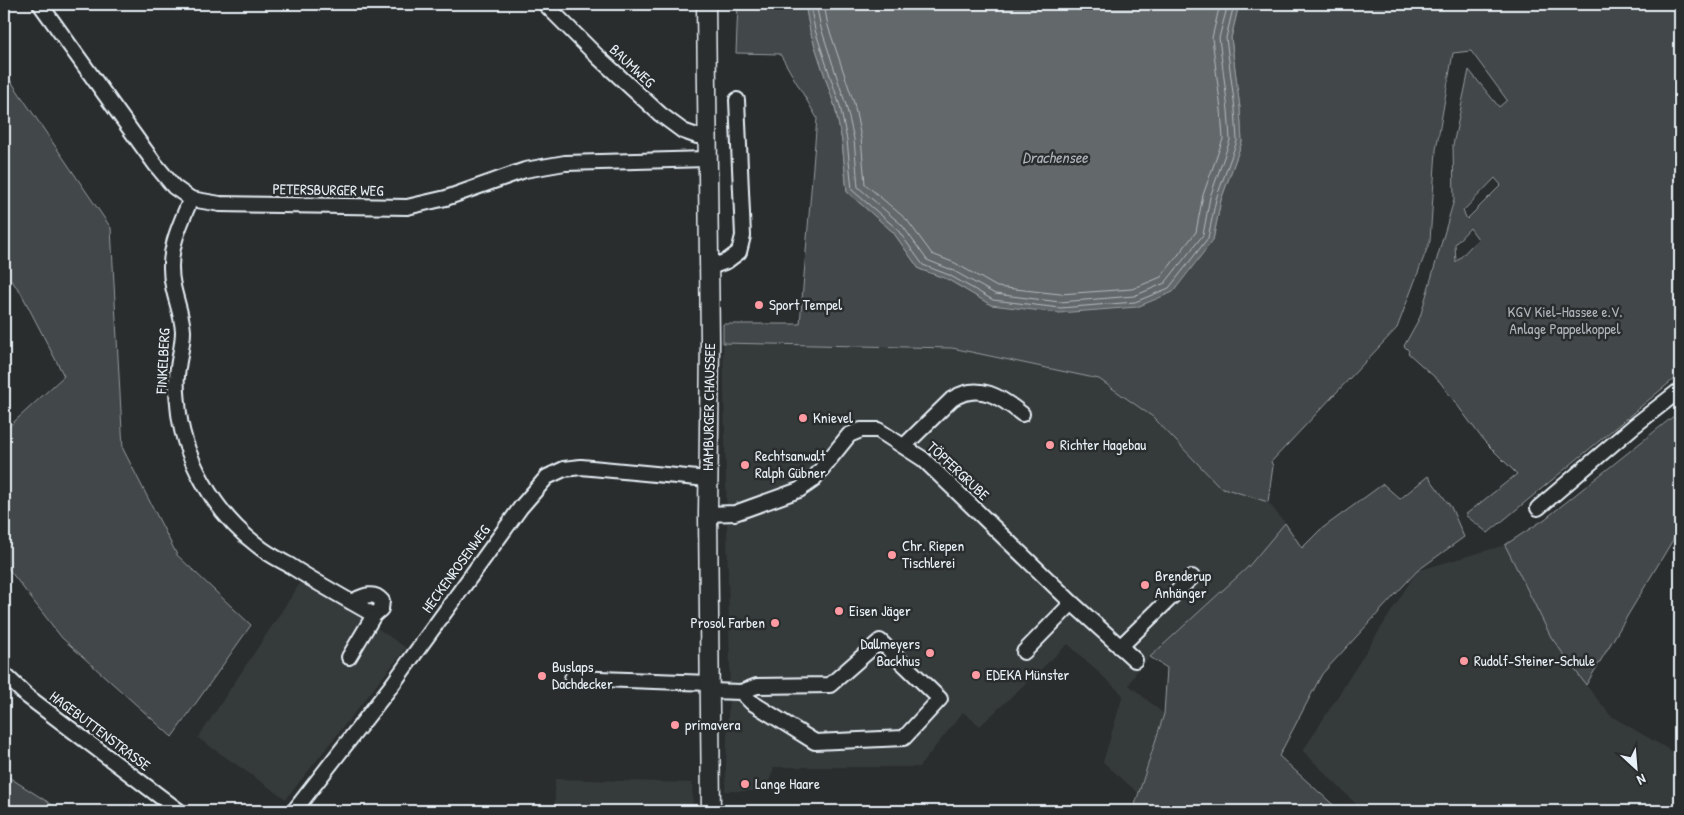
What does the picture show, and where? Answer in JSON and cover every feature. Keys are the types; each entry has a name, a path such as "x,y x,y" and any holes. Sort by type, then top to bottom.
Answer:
{"main road":[{"name":"HAMBURGER CHAUSSEE","path":"706,4 710,342 708,514 711,811"}],"street":[{"name":"PETERSBURGER WEG","path":"40,4 155,164 174,187 191,199 220,204 406,207 446,198 525,170 565,163 707,159"},
{"name":"BAUMWEG","path":"545,4 598,57 660,114 683,130 696,136 707,137"},
{"path":"708,268 727,261 739,252 743,236 738,100"},
{"name":"FINKELBERG","path":"191,199 175,236 170,256 170,272 183,331 177,378 178,404 182,429 198,472 208,490 223,512 245,535 258,546 374,615 349,657"},
{"path":"1538,508 1634,426 1680,390"},
{"path":"904,446 952,399 960,394 987,392 1006,401 1022,414"},
{"name":"TÖPFERGRUBE","path":"708,514 735,514 799,490 812,481 849,435 861,430 878,430 923,459 1072,603 1135,660"},
{"name":"HECKENROSENWEG","path":"294,811 392,685 521,507 547,477 564,469 581,467 708,479"},
{"path":"1120,647 1192,577"},
{"path":"1024,652 1072,603"},
{"path":"572,678 710,687 742,692 757,686 830,685 880,641 940,699 904,738 816,742 752,702 742,692"},
{"name":"HAGEBUTTENSTRASSE","path":"4,674 27,696 180,811"}],"shaded area":[{"path":"723,343 952,348 1099,379 1153,417 1220,487 1268,502 1285,523 1248,567 1138,669 1129,685 1164,714 1138,793 1103,762 1123,695 1068,644 980,726 963,712 919,767 774,767 766,791 725,791 730,667"},
{"name":"Rudolf-Steiner-Schule","path":"1505,545 1551,637 1611,716 1680,756 1680,811 1363,811 1303,751 1417,571"},
{"path":"301,582 370,623 406,648 286,799 198,738"},
{"path":"555,779 692,783 693,811 555,811"}],"green space":[{"name":"KGV Kiel-Hassee e.V. Anlage Pappelkoppel","path":"738,4 805,4 810,31 835,107 842,141 847,192 893,232 919,269 947,279 991,305 1213,240 1221,200 1242,142 1240,108 1231,38 1239,4 1680,4 1680,374 1488,533 1465,515 1517,474 1484,441 1440,382 1408,353 1409,351 1404,346 1420,317 1454,200 1453,145 1469,70 1499,107 1507,100 1471,51 1453,53 1436,150 1430,241 1397,328 1271,462 1273,466 1268,502 1220,487 1153,417 1099,379 952,348 723,343 723,324 800,324 817,118 780,54 736,53","holes":["1495,178 1501,185 1467,219 1463,211","1470,228 1478,239 1456,262 1455,244"]},
{"path":"4,71 111,228 123,449 177,555 251,625 172,737 62,638 4,563 4,431 64,376 20,291 4,272"},
{"path":"1680,411 1680,528 1586,685 1551,637 1505,545 1545,519"},
{"path":"1428,476 1451,507 1464,537 1417,571 1322,674 1279,756 1340,811 1133,811 1164,714 1167,668 1150,657 1248,567 1285,523 1302,548 1320,530 1383,484 1400,499"},
{"path":"4,771 10,778 62,811 4,811"}],"water":[{"name":"Drachensee","path":"805,4 1239,4 1231,38 1240,108 1242,142 1221,200 1213,240 1173,292 1137,307 1059,313 991,305 947,279 919,269 893,232 847,192 842,141 835,107 810,31"}],"place":[{"name":"Sport Tempel","path":"759,305"},
{"name":"Knievel","path":"803,418"},
{"name":"Richter Hagebau","path":"1050,445"},
{"name":"Rechtsanwalt Ralph Gübner","path":"745,465"},
{"name":"Chr. Riepen Tischlerei","path":"892,555"},
{"name":"Brenderup Anhänger","path":"1145,585"},
{"name":"Eisen Jäger","path":"839,611"},
{"name":"Prosol Farben","path":"775,623"},
{"name":"Dallmeyers Backhus","path":"930,653"},
{"name":"Rudolf-Steiner-Schule","path":"1464,661"},
{"name":"EDEKA Münster","path":"976,675"},
{"name":"Buslaps Dachdecker","path":"542,676"},
{"name":"primavera","path":"675,725"},
{"name":"Lange Haare","path":"745,784"}]}
